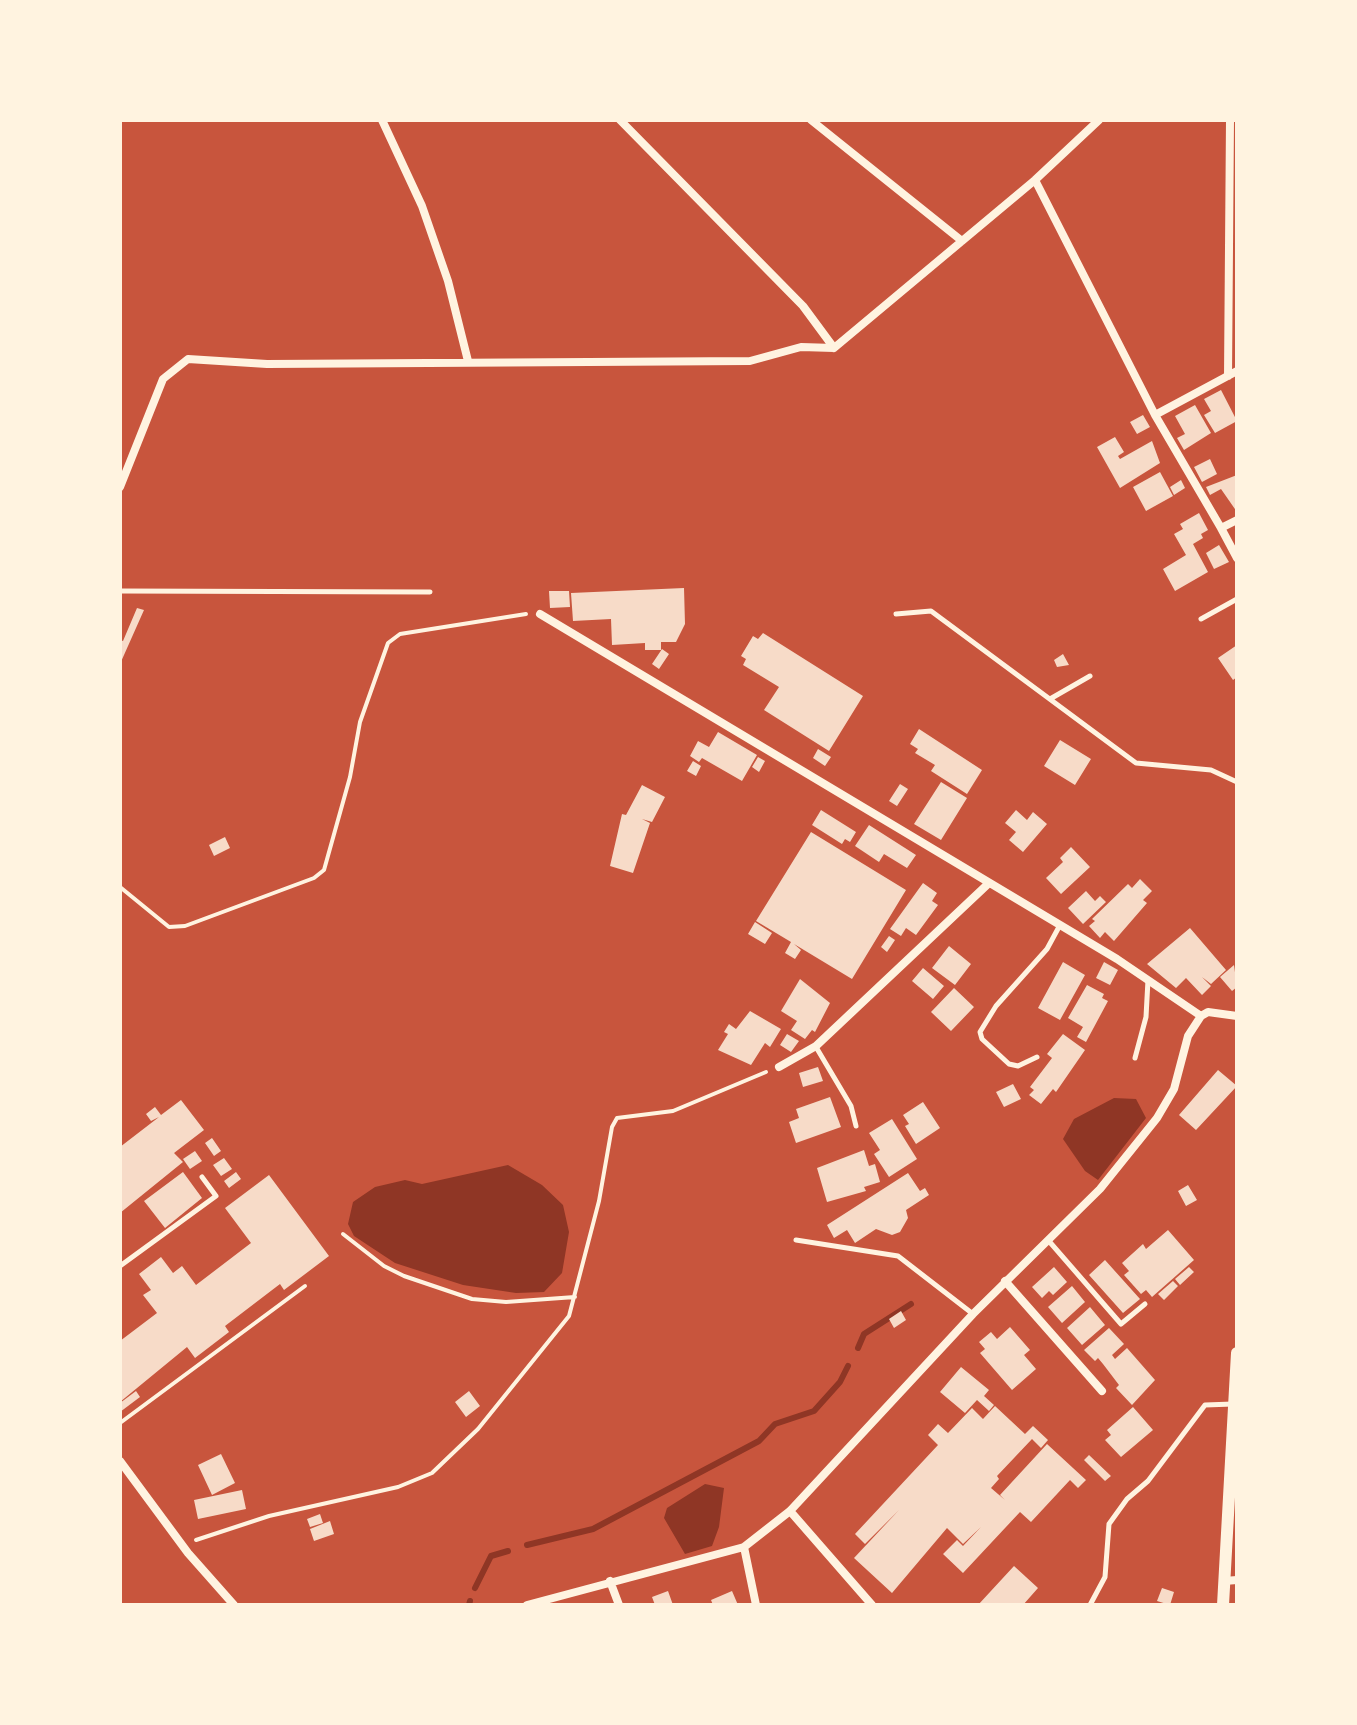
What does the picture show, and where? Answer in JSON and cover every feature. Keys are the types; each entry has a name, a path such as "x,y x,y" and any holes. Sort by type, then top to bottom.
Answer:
{"street":[{"path":"382,120 422,206 448,281 468,361"},
{"path":"620,120 803,306 834,348"},
{"path":"811,120 962,241"},
{"path":"120,487 163,379 188,359 267,364 750,361 801,347 834,348 1035,180 1099,120"},
{"path":"1228,376 1230,120"},
{"path":"1035,180 1155,415 1237,558"},
{"path":"1155,415 1237,371"},
{"path":"1221,528 1237,520"},
{"path":"540,614 1060,925 1201,1016"},
{"path":"779,1067 816,1046 989,883"},
{"path":"527,1605 744,1547 790,1511 973,1314 1100,1189 1157,1118 1174,1089 1188,1036 1201,1016 1208,1012 1237,1016"},
{"path":"1005,1281 1102,1391"},
{"path":"1223,1605 1230,1581 1237,1353"},
{"path":"120,1461 182,1545 234,1605"},
{"path":"790,1511 872,1605"},
{"path":"744,1547 756,1605"},
{"path":"610,1581 619,1605"}],"lane":[{"path":"120,591 430,592"},
{"path":"1201,619 1237,599"},
{"path":"896,614 931,611 1136,763 1211,770 1237,782"},
{"path":"1050,699 1090,676"},
{"path":"1037,1057 1018,1066 1009,1064 982,1039 980,1032 996,1006 1047,949 1060,925"},
{"path":"1135,1058 1146,1017 1148,980"},
{"path":"816,1046 851,1106 856,1126"},
{"path":"120,1266 216,1196 202,1177"},
{"path":"796,1240 898,1256 973,1314"},
{"path":"1048,1240 1121,1324 1145,1304"},
{"path":"1090,1605 1105,1577 1109,1524 1127,1499 1148,1481 1205,1405 1234,1404"}],"path":[{"path":"120,887 169,927 185,926 314,878 324,870 350,777 360,722 388,643 400,634 516,614 540,614"},
{"path":"182,1545 269,1516 398,1487 432,1473 478,1429 569,1316 599,1201 612,1127 617,1118 673,1111 779,1067"},
{"path":"343,1234 394,1271 472,1299 506,1302 575,1297"},
{"path":"120,1423 305,1286"}],"shaded area":[{"path":"1114,1098 1136,1099 1146,1118 1098,1180 1085,1171 1063,1139 1074,1119"},
{"path":"508,1165 542,1185 563,1205 569,1232 562,1273 544,1292 516,1293 463,1285 395,1263 354,1236 348,1224 353,1202 375,1187 405,1180 422,1184"},
{"path":"705,1484 724,1488 719,1527 712,1546 685,1554 664,1518 667,1508"}],"building":[{"path":"1221,390 1237,421 1215,433 1204,415 1211,411 1204,399"},
{"path":"1195,405 1211,433 1184,450 1177,438 1185,434 1175,416"},
{"path":"1143,415 1150,427 1137,434 1130,422"},
{"path":"1115,437 1124,452 1118,456 1120,459 1152,441 1160,463 1120,488 1097,447"},
{"path":"1210,459 1217,474 1202,482 1194,467"},
{"path":"1160,472 1173,496 1146,511 1133,487"},
{"path":"1237,475 1237,512 1221,489 1210,495 1206,487"},
{"path":"1181,480 1185,488 1174,495 1170,487"},
{"path":"1199,513 1208,530 1201,534 1203,538 1193,544 1208,572 1175,591 1163,569 1186,555 1174,534 1183,529 1180,524"},
{"path":"1219,545 1229,562 1214,569 1206,553"},
{"path":"684,588 685,624 676,642 661,642 661,650 645,650 645,643 612,645 611,619 573,621 571,593"},
{"path":"549,591 569,591 570,607 550,608"},
{"path":"137,608 144,610 120,664 120,640 123,641"},
{"path":"763,633 863,696 829,751 764,710 779,687 743,665 746,659 741,656 753,636 758,639"},
{"path":"1237,645 1237,677 1233,680 1218,658"},
{"path":"662,649 669,654 659,669 652,664"},
{"path":"1063,654 1069,665 1057,667 1054,660"},
{"path":"919,729 982,770 967,794 931,771 935,765 915,753 918,749 910,744"},
{"path":"718,732 757,755 742,781 702,758 699,762 690,756 698,741 709,747"},
{"path":"1060,740 1091,759 1075,785 1044,766"},
{"path":"818,749 831,757 825,766 813,758"},
{"path":"758,757 765,761 759,772 752,767"},
{"path":"693,761 701,766 696,776 687,771"},
{"path":"941,782 967,798 941,840 914,824"},
{"path":"900,784 908,789 897,806 889,801"},
{"path":"642,785 665,797 652,822 642,819 650,823 633,873 610,866 622,814 626,815"},
{"path":"821,810 856,832 850,842 845,839 842,844 812,825"},
{"path":"1016,810 1027,820 1033,812 1047,824 1023,852 1009,840 1016,832 1005,823"},
{"path":"869,825 916,855 907,868 884,854 879,862 855,846"},
{"path":"811,832 906,890 852,979 794,944 801,950 795,959 785,953 791,942 756,921"},
{"path":"225,837 230,848 214,856 209,845"},
{"path":"1071,847 1090,867 1061,894 1046,878 1063,862 1060,858"},
{"path":"1140,879 1152,891 1143,900 1147,903 1114,941 1105,932 1100,938 1089,926 1095,921 1092,919 1128,884 1132,888"},
{"path":"923,883 937,893 932,901 938,905 916,935 906,928 901,936 890,929"},
{"path":"1086,891 1095,901 1100,896 1106,902 1083,924 1068,908"},
{"path":"755,922 772,933 765,944 748,934"},
{"path":"1190,928 1226,970 1211,984 1202,977 1211,986 1202,995 1186,978 1176,988 1147,964"},
{"path":"889,936 895,940 887,952 881,947"},
{"path":"949,946 971,964 955,985 932,968"},
{"path":"1063,962 1085,975 1060,1020 1038,1008"},
{"path":"1104,962 1118,970 1110,985 1096,978"},
{"path":"1234,965 1237,987 1232,991 1220,977"},
{"path":"923,968 944,986 933,999 912,981"},
{"path":"800,979 830,1003 815,1032 812,1030 805,1039 791,1030 797,1021 781,1011"},
{"path":"1087,985 1104,994 1102,998 1108,1001 1086,1042 1077,1037 1083,1027 1068,1018"},
{"path":"954,988 974,1007 951,1031 931,1012"},
{"path":"750,1011 781,1029 770,1047 765,1043 751,1065 718,1050 728,1034 724,1032 729,1024 736,1029"},
{"path":"787,1034 799,1041 791,1052 780,1045"},
{"path":"1063,1034 1085,1050 1056,1092 1053,1089 1041,1104 1029,1095 1034,1090 1030,1087 1052,1058 1047,1054"},
{"path":"818,1067 823,1081 803,1087 799,1073"},
{"path":"1218,1070 1237,1086 1196,1130 1179,1115"},
{"path":"1013,1084 1021,1099 1004,1107 996,1092"},
{"path":"830,1097 841,1127 796,1143 789,1122 799,1118 796,1109"},
{"path":"181,1100 204,1130 174,1153 183,1162 120,1213 120,1147 159,1117 151,1121 146,1114 155,1107 161,1115"},
{"path":"923,1102 940,1128 916,1144 905,1126 909,1124 903,1115"},
{"path":"892,1119 917,1159 889,1177 874,1154 880,1150 869,1133"},
{"path":"212,1138 221,1151 214,1156 205,1143"},
{"path":"864,1150 869,1166 875,1164 880,1182 864,1187 866,1191 827,1202 817,1168"},
{"path":"195,1151 202,1161 190,1169 183,1159"},
{"path":"224,1158 232,1169 221,1176 213,1165"},
{"path":"183,1172 202,1198 165,1228 144,1201"},
{"path":"236,1172 241,1179 229,1188 224,1181"},
{"path":"908,1173 920,1191 925,1188 929,1195 906,1210 908,1218 900,1232 892,1235 876,1229 855,1243 847,1230 834,1238 827,1225"},
{"path":"269,1175 329,1256 284,1290 280,1284 225,1326 229,1332 195,1358 187,1347 120,1402 120,1341 157,1313 143,1295 151,1290 139,1274 161,1257 173,1273 182,1266 196,1285 251,1243 225,1208"},
{"path":"1188,1185 1197,1200 1186,1206 1178,1191"},
{"path":"1168,1230 1194,1260 1152,1297 1146,1290 1141,1294 1124,1275 1129,1271 1122,1263 1143,1244 1146,1249"},
{"path":"1105,1260 1140,1299 1123,1313 1089,1275"},
{"path":"1054,1267 1067,1282 1053,1295 1049,1291 1042,1298 1032,1287"},
{"path":"1189,1267 1194,1272 1180,1285 1175,1279"},
{"path":"1173,1281 1178,1286 1164,1300 1158,1294"},
{"path":"1072,1286 1085,1302 1062,1323 1048,1307"},
{"path":"1090,1307 1105,1325 1082,1345 1067,1328"},
{"path":"901,1311 906,1320 894,1328 889,1319"},
{"path":"1010,1327 1030,1350 1024,1355 1036,1369 1012,1390 980,1353 985,1349 979,1342 991,1332 997,1339"},
{"path":"1109,1328 1124,1344 1112,1355 1115,1359 1127,1348 1155,1380 1132,1405 1116,1388 1119,1385 1098,1358 1095,1361 1084,1350"},
{"path":"961,1367 989,1390 984,1396 994,1405 989,1411 977,1400 965,1413 940,1392"},
{"path":"136,1391 140,1397 120,1412 120,1403"},
{"path":"469,1391 480,1406 466,1417 455,1402"},
{"path":"995,1406 1025,1434 1033,1426 1048,1440 1041,1448 1032,1439 997,1476 999,1479 991,1488 1005,1500 1000,1495 1047,1444 1086,1480 1078,1488 1070,1480 1031,1522 1020,1512 963,1573 943,1554 957,1540 963,1546 981,1527 963,1544 947,1528 892,1593 854,1558 899,1510 865,1544 855,1534 938,1445 928,1435 938,1424 948,1433 972,1408 983,1419"},
{"path":"1133,1407 1153,1430 1121,1457 1105,1440 1111,1435 1107,1430"},
{"path":"221,1454 235,1483 212,1495 198,1465"},
{"path":"1089,1455 1111,1476 1105,1481 1084,1460"},
{"path":"242,1490 246,1509 198,1519 194,1500"},
{"path":"320,1514 323,1523 310,1527 307,1519"},
{"path":"330,1521 334,1534 314,1541 310,1529"},
{"path":"1014,1566 1038,1588 1023,1605 978,1605"},
{"path":"1162,1588 1174,1592 1170,1605 1157,1601"},
{"path":"668,1591 673,1605 655,1605 652,1597"},
{"path":"732,1591 738,1605 713,1605 711,1600"}],"waterway":[{"path":"858,1348 864,1334 911,1304"},
{"path":"527,1545 593,1529 759,1441 775,1424 814,1411 840,1382 848,1366"},
{"path":"475,1588 491,1556 508,1551"},
{"path":"469,1605 470,1601"}]}
